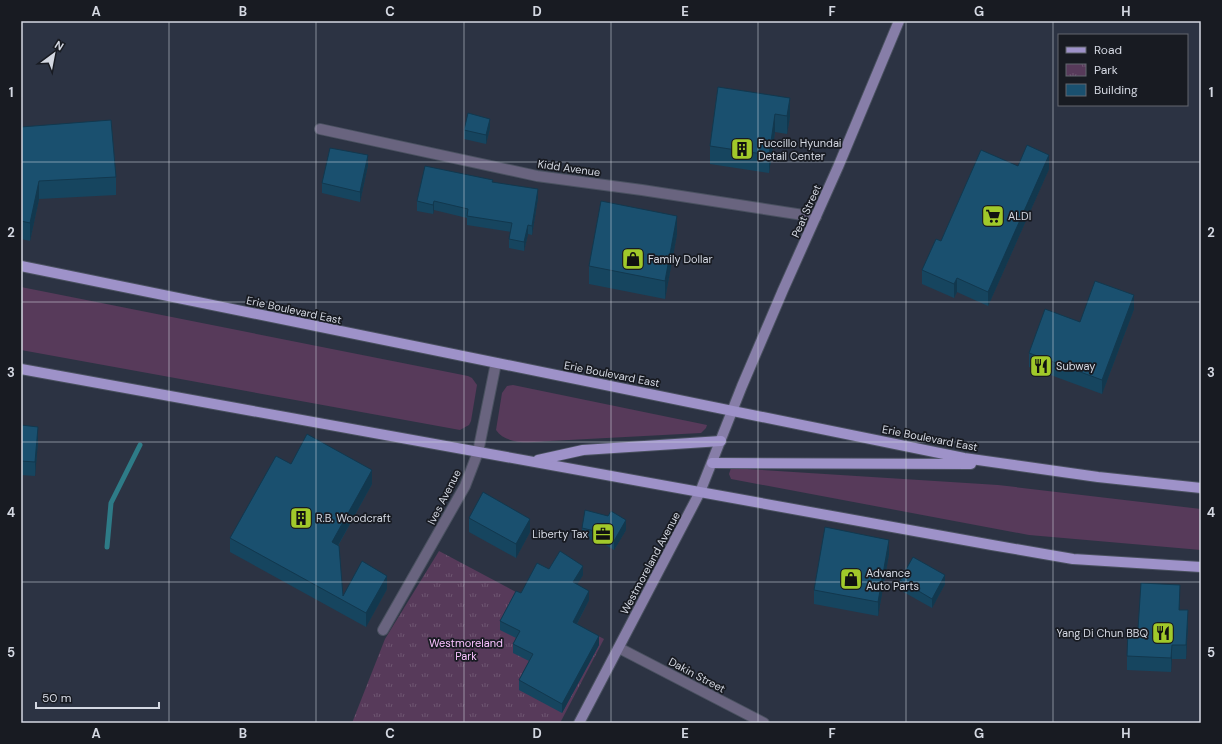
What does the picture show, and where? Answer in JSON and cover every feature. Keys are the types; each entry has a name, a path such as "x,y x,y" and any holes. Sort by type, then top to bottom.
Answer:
{"main road":[{"name":"Erie Boulevard East","path":"21,266 964,458 1098,478 1201,488"},
{"path":"21,369 1073,559 1201,567"},
{"path":"532,461 583,450 721,441"},
{"path":"712,463 1006,464"}],"street":[{"name":"Peat Street","path":"733,410 899,21"},
{"name":"Kidd Avenue","path":"320,129 537,176 642,190 816,218"},
{"name":"Ives Avenue","path":"383,630 465,486 478,452 496,363"},
{"name":"Westmoreland Avenue","path":"579,723 700,492 733,410"},
{"name":"Dakin Street","path":"619,648 764,723"}],"green space":[{"path":"21,287 468,376 472,378 477,385 471,421 469,425 460,430 21,350"},
{"path":"513,385 707,425 701,433 536,442 513,441 507,439 496,430 502,393 507,386"},
{"path":"731,468 998,485 1201,509 1201,550 1029,535 731,479 729,474"},
{"name":"Westmoreland Park","path":"439,551 604,639 560,723 352,723 385,639"}],"building":[{"name":"Fuccillo Hyundai Detail Center","path":"718,87 790,98 787,116 775,114 769,155 710,146"},
{"path":"468,113 490,119 486,135 464,130"},
{"path":"111,120 116,177 39,181 30,223 21,221 21,127"},
{"name":"ALDI","path":"1027,145 1049,155 988,292 957,278 954,284 922,270 936,239 941,241 981,150 1018,166"},
{"path":"330,148 368,155 360,192 322,183"},
{"path":"425,166 493,180 492,182 538,189 532,226 528,225 524,242 509,239 512,223 467,216 468,209 434,201 433,205 417,201"},
{"name":"Family Dollar","path":"601,201 677,216 665,281 589,266"},
{"path":"1095,281 1134,295 1102,380 1029,353 1045,309 1080,322"},
{"path":"21,425 38,427 35,462 21,461"},
{"name":"R.B. Woodcraft","path":"307,434 372,470 332,542 339,546 343,596 362,561 387,576 366,613 230,538 276,456 291,464"},
{"path":"483,492 530,519 516,544 469,518"},
{"path":"585,510 608,516 611,511 626,520 614,541 599,532 582,528"},
{"name":"Advance Auto Parts","path":"825,527 889,540 878,602 814,590"},
{"path":"560,551 583,566 573,582 589,591 573,622 599,636 562,704 519,680 533,654 513,644 520,631 500,621 516,591 521,593 537,563 549,569"},
{"path":"913,557 945,575 932,599 900,580"},
{"name":"Yang Di Chun BBQ","path":"1141,583 1180,585 1179,610 1188,610 1186,645 1172,645 1171,658 1127,656 1128,629 1138,629"}],"waterway":[{"path":"107,547 111,503 140,445"}],"place":[{"name":"Fuccillo Hyundai Detail Center","path":"742,149"},
{"name":"ALDI","path":"993,216"},
{"name":"Family Dollar","path":"633,259"},
{"name":"Subway","path":"1041,366"},
{"name":"R.B. Woodcraft","path":"301,518"},
{"name":"Liberty Tax","path":"603,534"},
{"name":"Advance Auto Parts","path":"851,579"},
{"name":"Yang Di Chun BBQ","path":"1163,633"}]}
